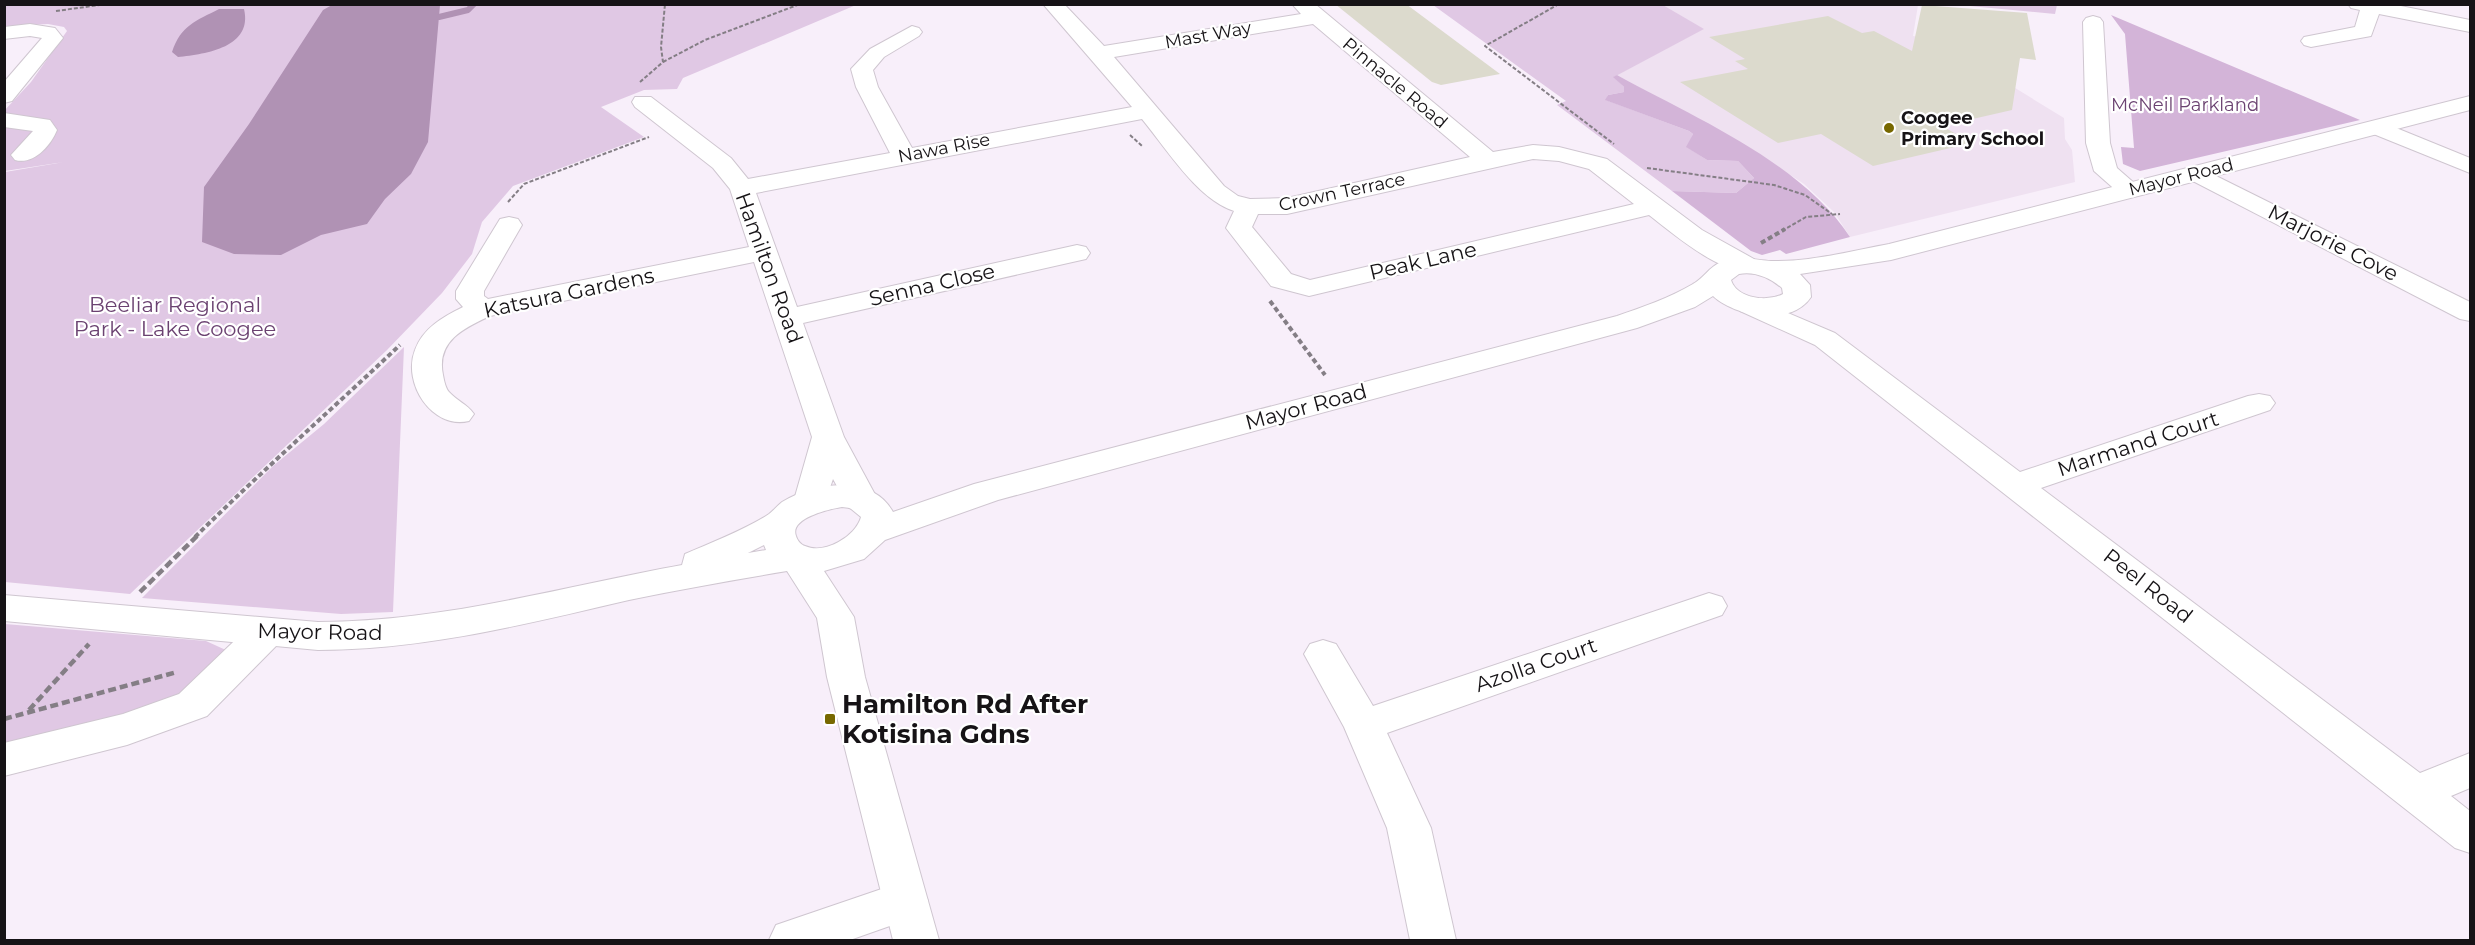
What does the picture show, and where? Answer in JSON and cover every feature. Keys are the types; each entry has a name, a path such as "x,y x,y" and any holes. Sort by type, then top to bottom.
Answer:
{"street":[{"name":"Crown Terrace","path":"1053,4 1099,54 1215,191 1229,201 1248,207 1287,206 1488,160 1533,152 1560,154 1598,164 1693,237 1742,267"},
{"path":"2311,41 2364,32 2365,6 2470,26"},
{"name":"Mast Way","path":"1099,54 1310,11"},
{"name":"Pinnacle Road","path":"1310,11 1488,160"},
{"path":"2093,22 2098,143 2106,171 2129,189"},
{"path":"4,33 30,30 48,32 53,38 4,96"},
{"path":"904,156 867,87 862,69 877,53 912,32"},
{"name":"Hamilton Road","path":"644,102 722,163 742,188 828,437 864,520"},
{"name":"Mayor Road","path":"864,520 986,492 1627,322 1685,301 1742,267 1829,263 1891,252 2470,103"},
{"name":"Nawa Rise","path":"742,188 1146,111"},
{"path":"4,120 42,125 45,130 42,137 23,155"},
{"path":"2379,128 2470,166"},
{"name":"Marjorie Cove","path":"2196,173 2470,313"},
{"name":"Peak Lane","path":"1248,207 1239,228 1281,279 1309,288 1653,207"},
{"path":"482,309 470,299 470,291 507,216"},
{"name":"Katsura Gardens","path":"458,414 433,395 426,361 436,337 450,325 482,309 763,252"},
{"name":"Mayor Road","path":"1627,322 1748,305 1771,307 1787,304 1821,280 1891,252"},
{"name":"Senna Close","path":"788,318 1077,253"},
{"name":"Peel Road","path":"1825,339 1797,296 1796,285 1786,276 1742,267 1726,294 1825,339 2470,835"},
{"name":"Marmand Court","path":"2016,485 2259,403"},
{"path":"811,501 828,437"},
{"path":"838,495 864,520 826,560 796,557 784,550 779,542 778,532 782,522 794,510 811,501 838,495"},
{"path":"835,617 845,575 864,520"},
{"name":"Mayor Road","path":"632,587 715,557 782,522"},
{"path":"792,940 910,921 846,677 835,617 796,557"},
{"name":"Mayor Road","path":"4,608 266,633 361,636 488,620 632,587 796,557"},
{"name":"Azolla Court","path":"1363,724 1709,606"},
{"path":"4,760 127,729 193,705 266,633"},
{"path":"1323,654 1363,724 1409,828 1433,940"},
{"path":"2416,793 2470,770"}],"path":[{"path":"4,5 9,4"},
{"path":"663,62 658,46 665,18 665,4"},
{"path":"644,102 638,90 641,79 663,62 705,40 800,4"},
{"path":"1559,4 1485,46 1619,148"},
{"path":"1113,116 1143,147"},
{"path":"507,216 524,184 651,136 646,133 673,123"},
{"path":"1645,167 1774,185 1805,195 1832,214"},
{"path":"1742,267 1780,234 1803,219 1840,214"},
{"path":"1269,300 1327,375 1294,382 1313,405"},
{"path":"29,710 113,617 260,473 308,432 404,340"},
{"path":"4,719 29,710 156,680 188,669"}],"shaded area":[{"path":"332,5 440,5 428,142 411,174 385,199 367,224 321,235 281,255 234,254 202,242 204,187 249,124 323,10"},
{"name":"Coogee Primary School","path":"1663,5 1918,5 1913,36 1951,42 2002,80 2064,118 2065,139 2072,150 2075,182 1850,237 1834,212 1804,184 1753,150 1617,75 1703,29"},
{"path":"219,9 244,9 245,22 242,32 235,40 214,51 202,54 178,57 172,52 180,36 190,25"}],"green space":[{"path":"2057,4 2055,14 1959,5"},
{"name":"Beeliar Regional Park - Lake Coogee","path":"5,5 856,5 683,78 677,89 644,90 601,107 644,137 513,186 482,222 472,254 442,293 387,350 130,594 5,582 5,172 64,162 5,171 4,111 31,82 67,31 64,27 48,24 5,26"},
{"path":"1433,5 1663,5 1704,29 1614,77 1624,87 1624,92 1608,95 1606,100 1689,131 1693,134 1687,147 1707,160 1738,161 1754,178 1736,193 1672,191 1557,105 1566,101"},
{"name":"McNeil Parkland","path":"2111,15 2360,120 2140,171 2123,164 2121,147 2134,148 2125,34"},
{"path":"1617,75 1712,125 1775,164 1804,186 1829,210 1850,237 1786,254 1780,250 1762,255 1751,251 1672,191 1736,193 1754,178 1738,161 1707,160 1686,147 1693,134 1689,131 1605,100 1608,95 1624,92 1624,87 1613,77"},
{"path":"404,347 393,612 341,614 142,598 273,466 324,424"},
{"path":"5,624 206,641 228,651 174,705 5,750"}],"building":[{"path":"1335,4 1406,4 1500,74 1441,85 1432,82"},
{"path":"1922,5 2027,13 2036,60 2020,58 2012,110 1942,126 1972,143 1873,166 1821,134 1778,143 1680,82 1748,69 1735,61 1745,59 1709,37 1828,16 1862,33 1874,31 1912,51"}],"waterway":[{"path":"439,17 468,10 474,4"}],"place":[{"name":"Coogee Primary School","path":"1889,128"},
{"name":"Hamilton Rd After Kotisina Gdns","path":"830,719"}]}
